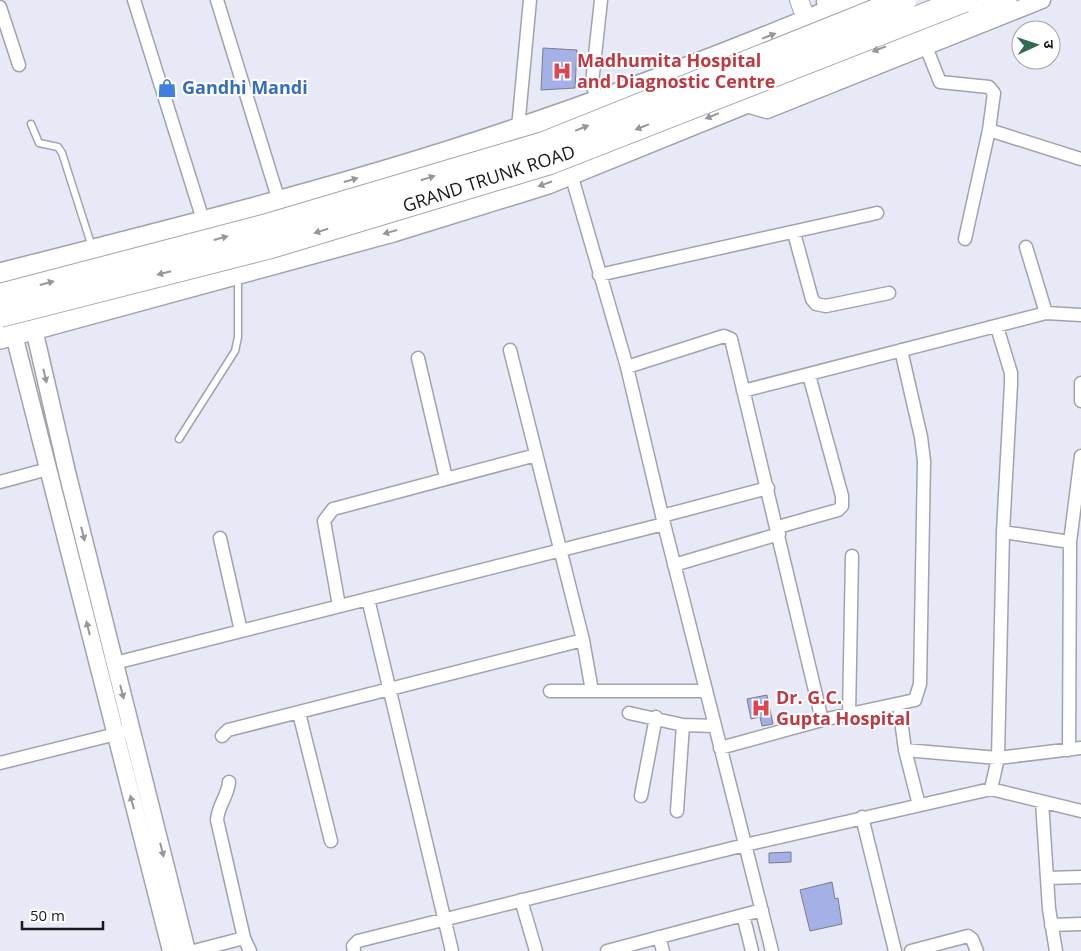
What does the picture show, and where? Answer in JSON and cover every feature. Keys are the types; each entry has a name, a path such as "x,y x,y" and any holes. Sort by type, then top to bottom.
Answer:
{"highway":[{"name":"GRAND TRUNK ROAD","path":"0,296 267,226 544,144 904,0"},
{"name":"GRAND TRUNK ROAD","path":"0,315 271,246 550,162 964,0"},
{"path":"7,336 393,231 571,174 826,70 921,41 1006,0"},
{"path":"0,274 204,223 458,149 597,100 825,6"},
{"path":"458,149 480,204"}],"main road":[{"path":"799,0 825,6 826,70"}],"street":[{"path":"134,0 204,223"},
{"path":"217,0 279,201"},
{"path":"518,128 530,0"},
{"path":"597,100 592,83 601,0"},
{"path":"744,103 767,110 921,41 1042,0"},
{"path":"0,7 20,65"},
{"path":"921,41 940,82 992,88 994,100 989,130 965,239"},
{"path":"989,130 1081,159"},
{"path":"571,174 627,367 674,565 772,951"},
{"path":"599,275 794,234 877,213"},
{"path":"794,234 812,298 816,304 826,306 889,293"},
{"path":"1026,247 1046,313"},
{"path":"743,391 1046,313 1081,315"},
{"path":"992,790 998,758 1003,532 1011,384 1011,373 997,327"},
{"path":"34,329 187,951"},
{"path":"7,336 48,469 171,951"},
{"path":"627,367 724,336 728,336 733,343 822,720"},
{"path":"510,350 559,551 583,640 592,691"},
{"path":"720,748 822,720 915,700 919,691 924,461 921,437 901,350"},
{"path":"418,358 446,478"},
{"path":"674,565 838,510 843,502 810,375"},
{"path":"1081,383 1081,401"},
{"path":"339,606 324,522 333,508 536,455"},
{"path":"905,750 998,758 1075,749 1074,534 1081,456"},
{"path":"0,482 48,469"},
{"path":"115,663 559,551 768,488"},
{"path":"1003,532 1074,534"},
{"path":"220,538 241,631"},
{"path":"850,714 852,556"},
{"path":"368,599 452,951"},
{"path":"222,736 228,730 389,691 583,640"},
{"path":"550,691 706,691"},
{"path":"898,705 905,750 919,805"},
{"path":"299,713 331,840"},
{"path":"629,713 683,724 715,726"},
{"path":"641,796 656,717"},
{"path":"677,810 683,724"},
{"path":"0,763 132,730"},
{"path":"229,782 228,790 217,811 217,820 244,938 250,951"},
{"path":"354,951 353,946 358,941 862,817 992,790 1081,811"},
{"path":"1042,802 1051,924 1056,951"},
{"path":"862,817 896,951"},
{"path":"1047,878 1081,877"},
{"path":"521,900 536,951"},
{"path":"607,951 762,910"},
{"path":"743,915 752,951"},
{"path":"1051,924 1081,924"},
{"path":"911,951 968,936 972,939 977,951"},
{"path":"659,937 663,951"},
{"path":"194,951 244,938"}],"lane":[{"path":"31,124 39,143 58,147 62,153 93,251"},
{"path":"179,439 234,351 238,336 238,273"}],"building":[{"path":"543,48 577,50 575,88 541,90"},
{"path":"767,695 773,724 762,726 760,717 751,719 747,699"},
{"path":"791,852 791,862 769,863 769,853"},
{"path":"832,882 835,899 838,898 842,924 810,931 800,890"}],"place":[{"name":"Madhumita Hospital and Diagnostic Centre","path":"562,71"},
{"name":"Gandhi Mandi","path":"167,88"},
{"name":"Dr. G.C. Gupta Hospital","path":"761,708"}]}
